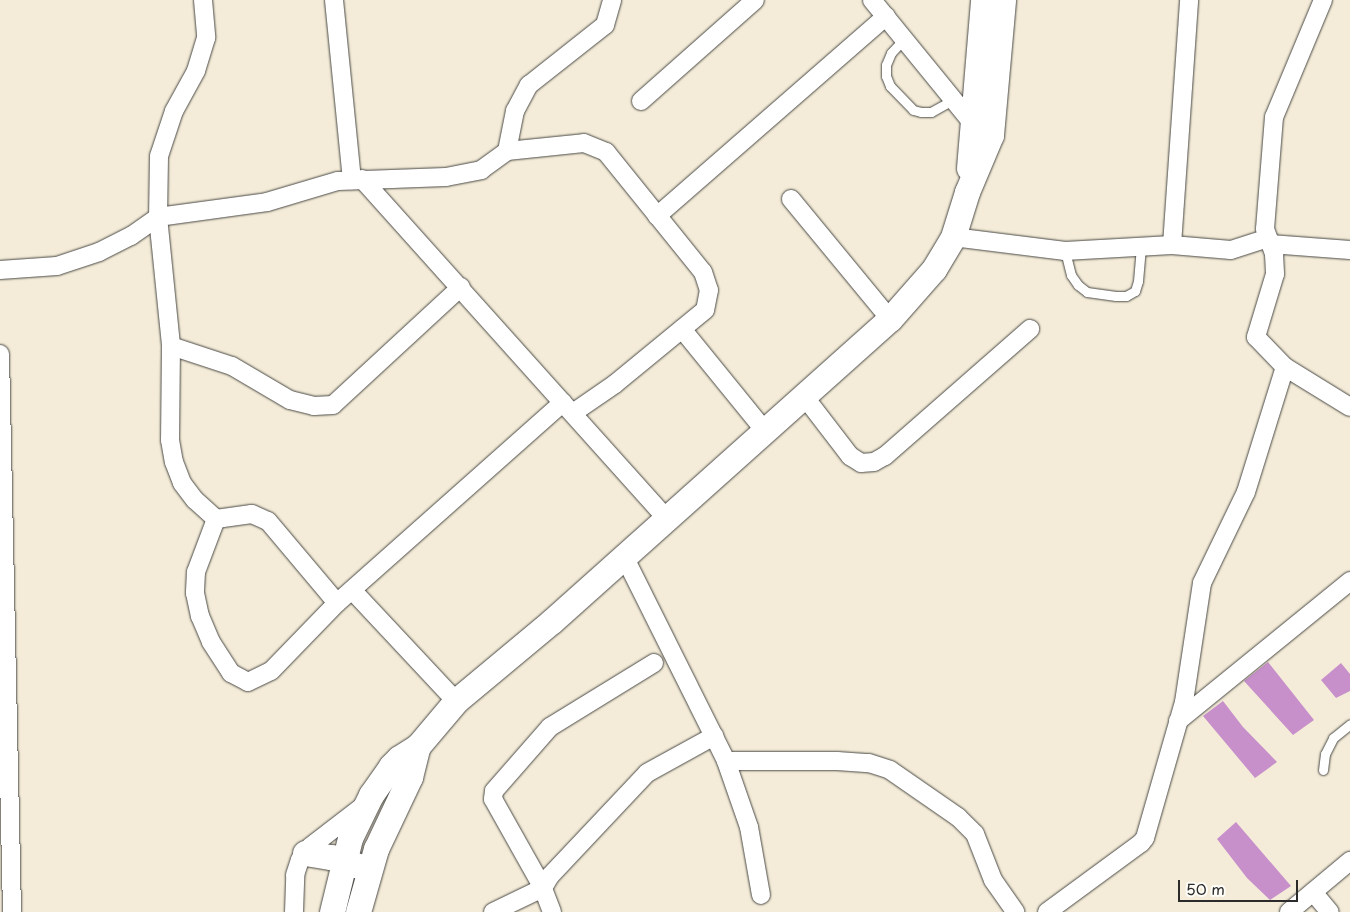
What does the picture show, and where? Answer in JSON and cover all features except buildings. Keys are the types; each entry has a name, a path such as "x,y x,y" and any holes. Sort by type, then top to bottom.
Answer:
{"street":[{"path":"203,0 206,38 196,71 174,111 159,156 158,217 171,346 170,440 174,462 182,483 195,500 216,519"},
{"path":"334,0 357,179 461,288 667,519"},
{"path":"507,151 515,111 529,85 605,25 612,0"},
{"path":"640,101 755,0"},
{"path":"872,0 973,124"},
{"path":"967,192 982,0"},
{"path":"332,912 350,838 367,804 391,766 399,758 418,746 456,700 552,621 890,319 934,269 953,237 967,192 990,135 1002,0"},
{"path":"1172,246 1189,0"},
{"path":"1323,0 1274,117 1265,229 1274,254 1275,274 1256,337 1285,367 1350,407"},
{"path":"657,216 886,16"},
{"path":"0,270 57,266 100,252 131,236 158,217 266,202 338,181 446,176 481,170 507,151 584,143 606,152 703,272 709,290 705,310 615,384 568,408 337,603 271,670 248,682 231,672 211,642 200,616 194,594 196,572 216,519"},
{"path":"791,198 890,319"},
{"path":"953,237 1065,251 1172,246 1231,250 1269,241 1350,250"},
{"path":"171,346 232,366 290,400 314,406 333,405 461,288"},
{"path":"682,329 765,431"},
{"path":"804,396 850,456 861,463 874,462 892,450 1030,329"},
{"path":"0,354 4,728 12,912"},
{"path":"1047,912 1141,843 1145,838 1184,702 1202,583 1246,492 1285,367"},
{"path":"216,519 252,514 268,521 337,603"},
{"path":"624,556 726,761 749,827 761,895"},
{"path":"1178,721 1350,581"},
{"path":"352,590 456,700"},
{"path":"552,912 543,888 493,799 494,791 550,727 654,663"},
{"path":"493,912 543,888 550,876 647,773 714,736"},
{"path":"358,912 369,870 384,827 410,777 418,746"},
{"path":"726,761 837,761 869,763 890,770 958,817 975,834 993,880 1015,912"},
{"path":"294,912 295,875 305,854 367,804"},
{"path":"305,854 331,857 369,870"},
{"path":"1289,912 1350,861"},
{"path":"1313,892 1330,912"}],"lane":[{"path":"904,39 890,53 886,65 890,86 913,110 921,112 931,112 953,100"},
{"path":"1065,251 1071,275 1078,285 1087,292 1126,296 1135,291 1138,281 1140,248"},
{"path":"1323,770 1325,754 1333,738 1350,724"}]}
